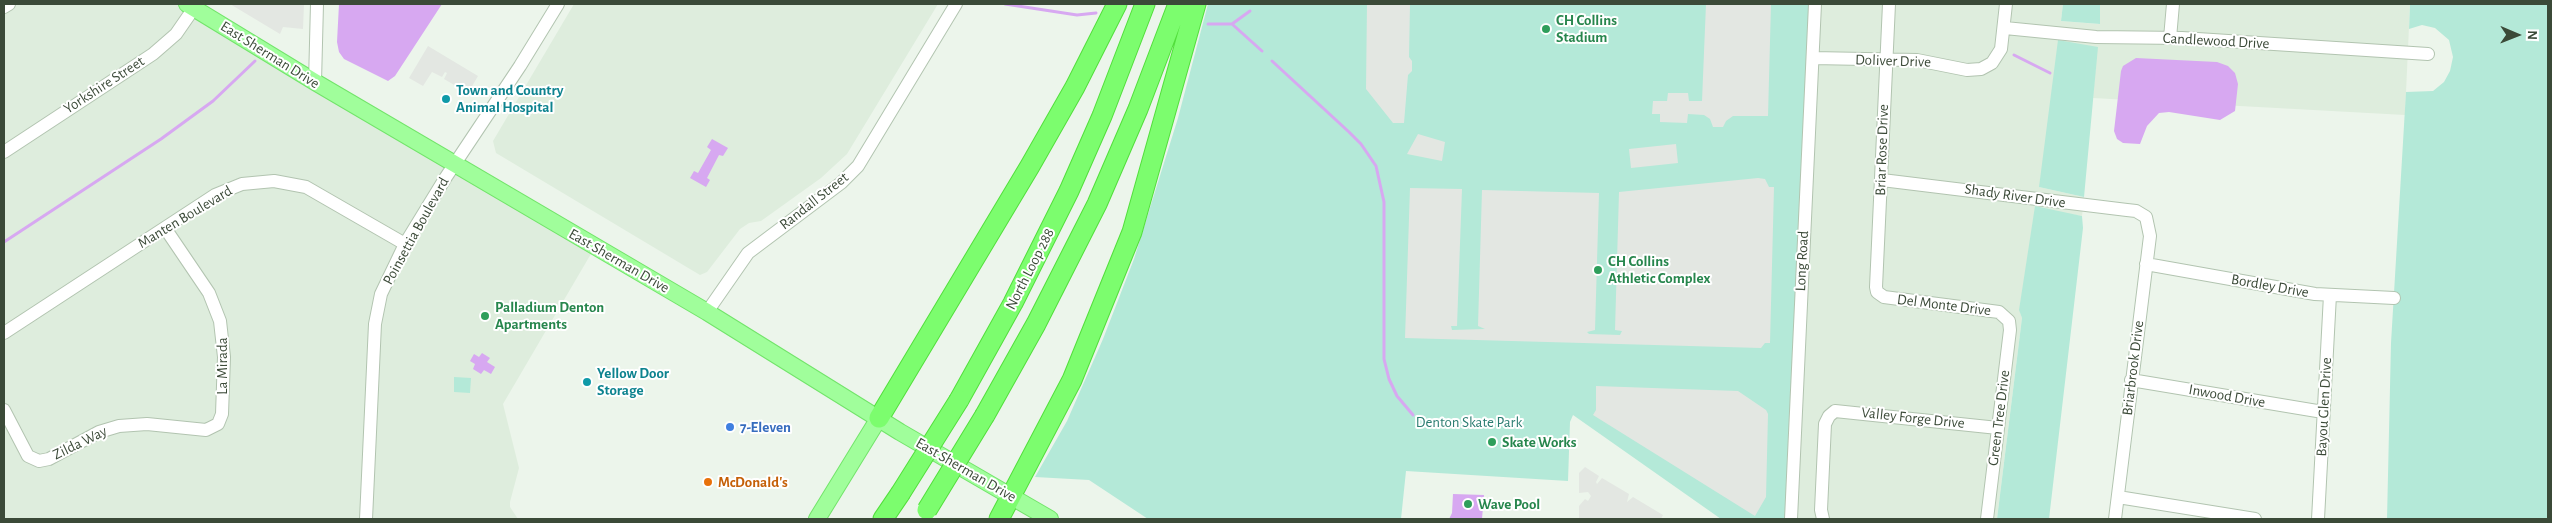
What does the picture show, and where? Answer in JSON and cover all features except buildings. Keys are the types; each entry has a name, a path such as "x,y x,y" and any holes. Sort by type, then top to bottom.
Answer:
{"highway":[{"path":"878,418 1075,87 1117,4"},
{"name":"North Loop 288","path":"883,519 959,400 1013,303 1068,191 1102,116 1145,4"},
{"name":"North Loop 288","path":"923,514 985,415 1036,324 1096,204 1138,109 1178,4"},
{"path":"1000,519 1072,380 1132,232 1196,4"}],"main road":[{"name":"East Sherman Drive","path":"191,6 453,165 707,312 878,418 1050,519"},
{"path":"817,519 878,418"}],"street":[{"path":"4,7 9,4"},
{"path":"315,82 318,4"},
{"name":"Poinsettia Boulevard","path":"366,519 375,324 381,294 405,244 453,165 520,66 558,4"},
{"name":"Randall Street","path":"707,312 748,253 841,183 858,166 956,4"},
{"name":"Long Road","path":"1791,519 1815,4"},
{"name":"Briar Rose Drive","path":"1880,295 1876,287 1889,4"},
{"path":"2005,28 2006,4"},
{"path":"2170,38 2173,4"},
{"name":"Yorkshire Street","path":"4,152 153,54 176,34 191,6"},
{"name":"Doliver Drive","path":"1813,58 1926,61 1972,70 1989,65 1998,56 2005,28"},
{"name":"Candlewood Drive","path":"2005,28 2096,36 2170,38 2428,54"},
{"name":"Shady River Drive","path":"1882,180 2136,211 2146,217"},
{"name":"Manten Boulevard","path":"4,332 223,190 242,184 274,181 310,189 405,244"},
{"name":"Briarbrook Drive","path":"2115,519 2150,236 2146,217"},
{"name":"La Mirada","path":"165,228 209,293 220,321 224,349 222,414 220,422 214,428"},
{"name":"Bordley Drive","path":"2146,264 2330,295 2394,298"},
{"name":"Del Monte Drive","path":"1880,295 1999,312 2007,318"},
{"name":"Bayou Glen Drive","path":"2318,519 2330,295"},
{"name":"Green Tree Drive","path":"1987,519 2010,330 2007,318"},
{"name":"Inwood Drive","path":"2131,380 2324,412"},
{"name":"Zilda Way","path":"4,410 25,452 36,461 46,460 99,432 125,424 155,424 206,430 214,428"},
{"name":"Valley Forge Drive","path":"1823,519 1820,510 1825,424 1829,416 1835,411 1846,410 1998,428"},
{"path":"2118,496 2255,519"}],"shaded area":[{"path":"4,4 186,4 595,247 503,404 519,468 510,502 510,507 518,519 4,519"},
{"path":"230,4 304,4 303,29 283,27 280,34"},
{"path":"339,4 442,4 395,76 388,81 344,59 339,52 337,42"},
{"path":"574,4 938,4 847,154 821,178 761,221 749,223 740,229 707,272 700,275 496,153 493,141"},
{"path":"1367,4 1410,4 1409,57 1412,61 1412,71 1408,75 1404,123 1393,123 1366,89"},
{"path":"1706,4 1771,4 1768,116 1733,116 1726,121 1723,127 1713,127 1710,119 1704,115 1688,114 1687,123 1660,122 1660,114 1652,114 1653,101 1667,101 1668,93 1688,93 1689,101 1702,101"},
{"path":"1815,4 2063,4 2061,21 2099,24 2100,4 2410,4 2405,115 2093,98 2097,47 2039,187 2084,197 2082,216 2057,212 2020,312 2022,318 1997,519 1791,519"},
{"path":"428,46 478,76 468,93 444,79 447,73 445,72 442,77 432,72 423,86 409,78"},
{"path":"2136,58 2217,62 2228,66 2235,73 2238,84 2235,111 2220,120 2169,112 2159,113 2147,126 2140,144 2123,143 2117,139 2114,131 2121,71 2123,66"},
{"path":"1418,134 1445,142 1442,161 1407,154"},
{"path":"712,139 728,148 723,156 719,155 707,178 710,180 706,187 690,178 694,171 698,173 711,150 707,147"},
{"path":"1676,144 1678,163 1631,168 1629,149"},
{"path":"1758,178 1765,179 1769,187 1774,187 1770,343 1765,343 1761,348 1405,338 1410,188 1462,189 1457,326 1451,326 1452,330 1485,329 1478,326 1482,190 1599,193 1595,330 1587,332 1589,334 1620,335 1622,331 1615,330 1619,192"},
{"path":"482,353 490,358 487,362 495,367 491,374 484,370 481,374 473,369 475,364 470,361 474,354 479,357"},
{"path":"1596,386 1738,391 1766,410 1768,414 1766,497 1755,516 1593,415 1596,410"},
{"path":"1585,467 1599,476 1597,484 1602,478 1629,494 1627,502 1633,497 1663,515 1661,519 1579,519 1579,506 1585,499 1588,501 1591,496 1588,492 1579,493 1579,473"},
{"name":"Wave Pool","path":"1453,494 1484,495 1482,519 1449,519 1452,513"}],"green space":[{"name":"Denton Skate Park","path":"1208,4 1815,4 1791,519 1721,519 1573,415 1570,422 1568,481 1406,471 1401,519 1148,519 1089,480 1035,477 1067,421 1103,339 1134,259 1178,118"},
{"path":"2063,4 2100,4 2100,24 2061,21"},
{"path":"2410,4 2548,4 2548,519 2387,519 2391,343 2406,92 2433,91 2444,82 2450,71 2453,57 2449,40 2435,28 2422,25 2409,29"},
{"path":"2058,40 2098,47 2084,197 2039,187"},
{"path":"2035,206 2082,216 2083,228 2049,519 1997,519 2022,318 2019,310"},
{"path":"454,377 471,378 470,393 454,392"}],"waterway":[{"path":"1005,4 1077,15 1096,13"},
{"path":"1232,24 1250,11"},
{"path":"1208,24 1232,24 1262,51"},
{"path":"2014,55 2050,73"},
{"path":"4,242 161,139 213,101 255,61"},
{"path":"1272,61 1361,144 1376,166 1384,202 1384,359 1389,379 1397,396 1413,415"}],"place":[{"name":"CH Collins Stadium","path":"1546,29"},
{"name":"Town and Country Animal Hospital","path":"446,99"},
{"name":"CH Collins Athletic Complex","path":"1598,270"},
{"name":"Palladium Denton Apartments","path":"485,316"},
{"name":"Yellow Door Storage","path":"587,382"},
{"name":"7-Eleven","path":"730,427"},
{"name":"Skate Works","path":"1492,442"},
{"name":"McDonald's","path":"708,482"},
{"name":"Wave Pool","path":"1468,504"}]}
